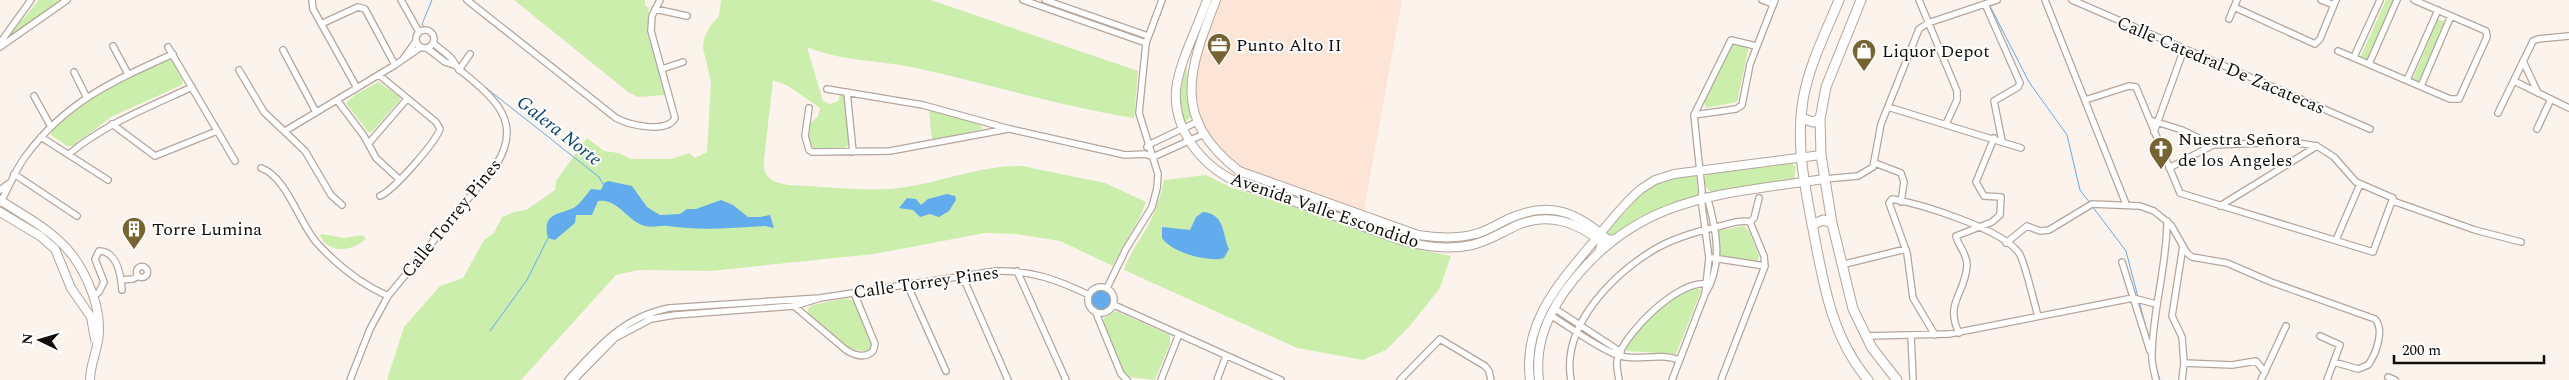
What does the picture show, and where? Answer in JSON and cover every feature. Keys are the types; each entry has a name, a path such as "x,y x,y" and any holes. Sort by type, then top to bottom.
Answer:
{"main road":[{"name":"Avenida Valle Escondido","path":"1207,0 1206,14 1191,74 1192,99 1204,134 1219,155 1245,175 1413,234 1442,238 1468,236 1521,214 1536,210 1568,213 1594,227 1599,236"},
{"name":"Avenida Valle Escondido","path":"1216,0 1206,14 1178,80 1176,99 1183,128 1189,142 1206,161 1234,181 1414,244 1446,248 1471,245 1528,221 1542,219 1560,220 1614,240"},
{"path":"1840,0 1809,75 1801,118 1801,157 1821,279 1832,316 1847,348 1868,380"},
{"path":"1861,0 1831,73 1820,119 1821,155 1832,223 1853,310 1865,336 1880,361 1897,380"},
{"path":"1801,118 1812,122 1820,119"},
{"path":"1530,380 1529,349 1536,323 1557,286 1607,225 1634,195 1648,184 1668,175 1700,169 1821,155"},
{"path":"1539,380 1539,350 1552,312 1572,282 1614,240 1664,210 1703,195 1824,179"},
{"path":"0,202 53,235 66,247 78,265 93,297 99,321 90,380"},
{"path":"0,212 51,245 59,257 79,300 91,317 96,348"},
{"path":"1812,225 1823,220 1832,223"},
{"path":"1594,227 1607,225"},
{"path":"1586,230 1590,246"},
{"path":"1599,236 1602,243 1600,252"},
{"path":"65,273 78,265"},
{"path":"79,300 93,297"}],"street":[{"path":"0,43 31,0"},
{"path":"0,48 67,0"},
{"path":"312,0 313,9 357,88"},
{"path":"285,131 395,66 403,59 416,41 419,32 401,0"},
{"path":"467,0 616,118 640,126 673,123 676,115 651,31 660,0"},
{"path":"1023,0 1146,43"},
{"path":"1045,0 1148,36"},
{"path":"1107,288 1126,249 1147,216 1155,199 1158,180 1139,113 1146,43 1162,0"},
{"path":"1694,115 1740,107 1756,46 1774,2 1762,0"},
{"path":"1919,0 1958,95 1946,124"},
{"path":"1824,179 1858,176 1874,165 1879,131 1915,36 1928,23 1997,0"},
{"path":"2045,0 2126,204"},
{"name":"Calle Catedral De Zacatecas","path":"2072,0 2370,129"},
{"path":"2229,19 2237,0"},
{"path":"2234,8 2315,44 2320,39 2335,3 2321,0"},
{"path":"2354,57 2380,0"},
{"path":"2369,64 2397,0"},
{"path":"2338,51 2450,99 2459,99 2487,37 2484,29 2414,0"},
{"path":"1985,4 2020,81 2019,86 1996,99 1993,104 2002,141"},
{"path":"321,24 358,7 365,9 395,66"},
{"path":"656,9 687,16"},
{"path":"2407,80 2438,10"},
{"path":"2421,86 2450,16"},
{"path":"403,59 433,43 434,37 431,32 425,30 419,32"},
{"path":"2498,113 2535,40 2569,36"},
{"path":"1708,284 1709,258 1694,115 1731,40 1756,46"},
{"path":"416,41 424,48"},
{"name":"Calle Torrey Pines","path":"350,380 370,329 388,296 496,165 504,151 507,132 499,106 486,92 454,65 451,58 433,43"},
{"path":"113,46 128,74"},
{"path":"168,47 235,160"},
{"name":"Calle Torrey Pines","path":"424,48 447,64 454,65"},
{"path":"2154,132 2184,49"},
{"path":"282,50 316,112"},
{"path":"0,202 14,174 50,125 86,96 128,74 173,54"},
{"path":"460,70 470,54"},
{"path":"2523,61 2539,93"},
{"path":"662,69 683,62"},
{"path":"239,70 264,112 305,150 331,195 342,205"},
{"path":"74,72 86,96"},
{"path":"379,75 436,122 440,129 392,190 380,196"},
{"path":"2514,81 2569,108"},
{"path":"2085,100 2134,86 2180,193 2220,206 2373,252 2393,199"},
{"path":"68,154 85,140 112,124 192,87"},
{"path":"827,89 929,106 1010,129 1125,155 1145,154 1152,157 1204,134"},
{"path":"847,92 853,152"},
{"path":"34,96 50,125"},
{"path":"369,143 407,99"},
{"path":"337,100 369,143 376,158 400,180"},
{"path":"2537,129 2552,100"},
{"path":"1888,106 1994,138 2020,148"},
{"path":"809,108 805,141 808,150 817,152 903,149 1010,129"},
{"path":"2150,120 2213,145 2291,142 2317,146 2334,157 2353,179 2360,184 2393,199 2475,230 2521,242"},
{"path":"1145,154 1148,145 1198,121"},
{"path":"112,124 155,156 217,131"},
{"path":"41,136 108,180"},
{"path":"1959,333 1954,320 1953,308 1964,279 1967,262 1956,236 1998,219 2001,210 2001,197 1984,196 1976,182 1976,176 1994,138"},
{"path":"2169,168 2213,145"},
{"path":"2220,206 2317,146"},
{"path":"1874,165 1901,173 1904,182 1901,202"},
{"path":"261,168 275,176 317,243 353,276 388,296"},
{"path":"14,174 77,216"},
{"path":"0,190 8,184"},
{"path":"2336,240 2360,184"},
{"path":"1672,380 1717,259 1714,228 1703,195"},
{"path":"1750,222 1754,218 1760,198"},
{"path":"1934,335 1913,298 1906,249 1889,203 1892,199 1980,226 2016,251 2021,258 2038,316"},
{"path":"2006,243 2027,226 2040,231 2049,230 2088,205 2126,204 2148,208 2166,221 2187,253 2196,259 2227,263 2281,286 2377,321 2379,327 2375,353 2366,367 2358,369 2334,362"},
{"path":"1571,380 1569,358 1580,324 1606,290 1634,264 1671,242 1706,230 1743,221 1750,222"},
{"path":"2151,355 2156,304 2165,261 2166,221"},
{"path":"1721,380 1765,266 1764,256 1750,222"},
{"path":"2182,380 2184,362 2182,337 2172,316 2183,246"},
{"path":"1841,265 1906,249"},
{"path":"93,297 99,292 104,282 95,259 99,251 107,253 114,260 121,280 122,290"},
{"path":"1709,258 1765,266"},
{"path":"2122,262 2151,355 2156,380"},
{"name":"Calle Torrey Pines","path":"568,380 608,337 622,326 645,314 669,308 820,298 996,271 1017,271 1054,279 1089,294"},
{"path":"1017,271 1066,380"},
{"path":"962,275 1008,380"},
{"path":"121,280 133,279 138,276"},
{"path":"907,284 946,371"},
{"path":"1619,380 1616,363 1632,333 1659,306 1687,288 1708,284"},
{"path":"1107,288 1097,288 1089,294 1089,305 1096,313 1121,374 1127,380"},
{"path":"1096,313 1107,313 1114,305 1114,297 1107,288"},
{"path":"794,306 846,350 856,355 866,356 873,351 875,344 854,292"},
{"name":"Calle Torrey Pines","path":"574,380 615,338 651,319 675,315 794,306 820,298"},
{"path":"1865,336 1959,333 2132,298 2156,304"},
{"path":"1114,305 1277,379"},
{"path":"1552,312 1580,324 1621,354"},
{"path":"1552,312 1577,332 1621,354 1661,356 1679,360"},
{"path":"2261,380 2286,326"},
{"path":"1161,380 1179,334"},
{"path":"1911,336 1913,378"},
{"path":"2320,336 2340,345 2327,380"},
{"path":"1403,379 1440,339 1484,366 1489,371 1492,380"},
{"path":"1217,380 1226,356"},
{"path":"2184,362 2232,365 2256,361 2265,372"},
{"path":"2388,377 2395,380"}],"shaded area":[{"path":"1221,0 1402,0 1364,210 1244,170 1217,145 1204,125 1197,99 1195,79 1201,52"}],"green space":[{"path":"39,0 64,0 8,41 7,38"},
{"path":"514,0 645,0 645,5 649,8 647,32 665,95 638,97 628,92"},
{"path":"721,0 931,0 1138,71 1134,118 1050,101 911,67 845,58 807,47 823,101 830,104 838,101 840,94 846,98 849,144 844,150 814,149 809,139 810,124 818,116 820,108 788,86 773,80 764,166 767,175 773,181 788,185 892,189 992,168 1022,166 1105,183 1146,202 1139,219 1113,266 1060,241 1016,234 985,233 874,254 710,271 638,270 616,275 521,380 387,380 404,327 440,286 463,278 484,240 494,233 502,217 526,210 555,190 556,181 587,138 604,151 619,153 631,159 672,159 689,153 695,158 707,152 711,82 703,48 704,38 710,26 719,16"},
{"path":"2386,0 2395,0 2368,62 2360,58"},
{"path":"2438,19 2445,22 2418,84 2412,81"},
{"path":"1731,42 1748,47 1737,102 1706,108 1704,102"},
{"path":"168,59 172,61 183,82 182,85 113,116 72,146 67,146 51,135 51,131 62,118 90,97 121,80"},
{"path":"1187,66 1192,116 1183,122 1180,93"},
{"path":"378,82 399,96 400,100 372,132 368,132 346,103 355,95"},
{"path":"929,110 981,124 982,129 932,141"},
{"path":"1790,162 1796,167 1794,179 1791,180 1712,192 1707,189 1705,183 1708,172"},
{"path":"1206,175 1232,188 1321,215 1413,248 1451,256 1440,288 1409,327 1386,350 1363,360 1297,348 1124,270 1152,217 1164,180"},
{"path":"1696,175 1698,195 1659,210 1609,237 1605,234 1644,191 1666,179"},
{"path":"1744,226 1749,231 1759,256 1757,261 1720,256 1717,231"},
{"path":"320,235 344,238 363,235 366,239 354,246 341,249 329,246"},
{"path":"1697,287 1701,291 1676,354 1627,351 1625,346 1656,310 1676,295"},
{"path":"847,298 854,301 870,339 871,349 867,352 849,348 808,314 808,309 812,305"},
{"path":"1116,311 1170,335 1170,344 1155,380 1129,377 1124,372 1103,324 1104,318"}],"water":[{"path":"608,181 632,186 647,207 660,215 680,214 687,209 696,209 721,200 733,205 748,217 770,215 774,228 765,226 704,229 665,226 648,227 639,224 611,203 598,201 592,215 576,215 575,223 555,240 548,238 547,223 550,218 575,207 591,189 601,190 604,183"},
{"path":"947,194 955,196 956,200 949,211 939,217 930,214 920,217 913,210 899,208 907,198 916,199 921,205 928,199"},
{"path":"1203,212 1215,216 1222,225 1229,249 1224,258 1200,258 1173,248 1162,238 1162,227 1190,230 1196,217"},
{"path":"1102,289 1112,296 1113,300 1106,310 1102,311 1092,304 1091,300 1098,290"}],"waterway":[{"name":"Galera Norte","path":"432,0 422,24 435,41"},
{"path":"1990,6 2029,82 2067,135 2080,190 2090,203"},
{"name":"Galera Norte","path":"485,87 599,177 603,184"},
{"path":"2092,206 2126,251 2138,297"},
{"name":"Galera Norte","path":"490,331 527,280 548,238"},
{"path":"2139,301 2147,331"},
{"path":"2155,364 2160,380"}],"place":[{"name":"Punto Alto II","path":"1219,66"},
{"name":"Liquor Depot","path":"1864,72"},
{"name":"Nuestra Señora de los Angeles","path":"2161,170"},
{"name":"Torre Lumina","path":"134,250"}]}
